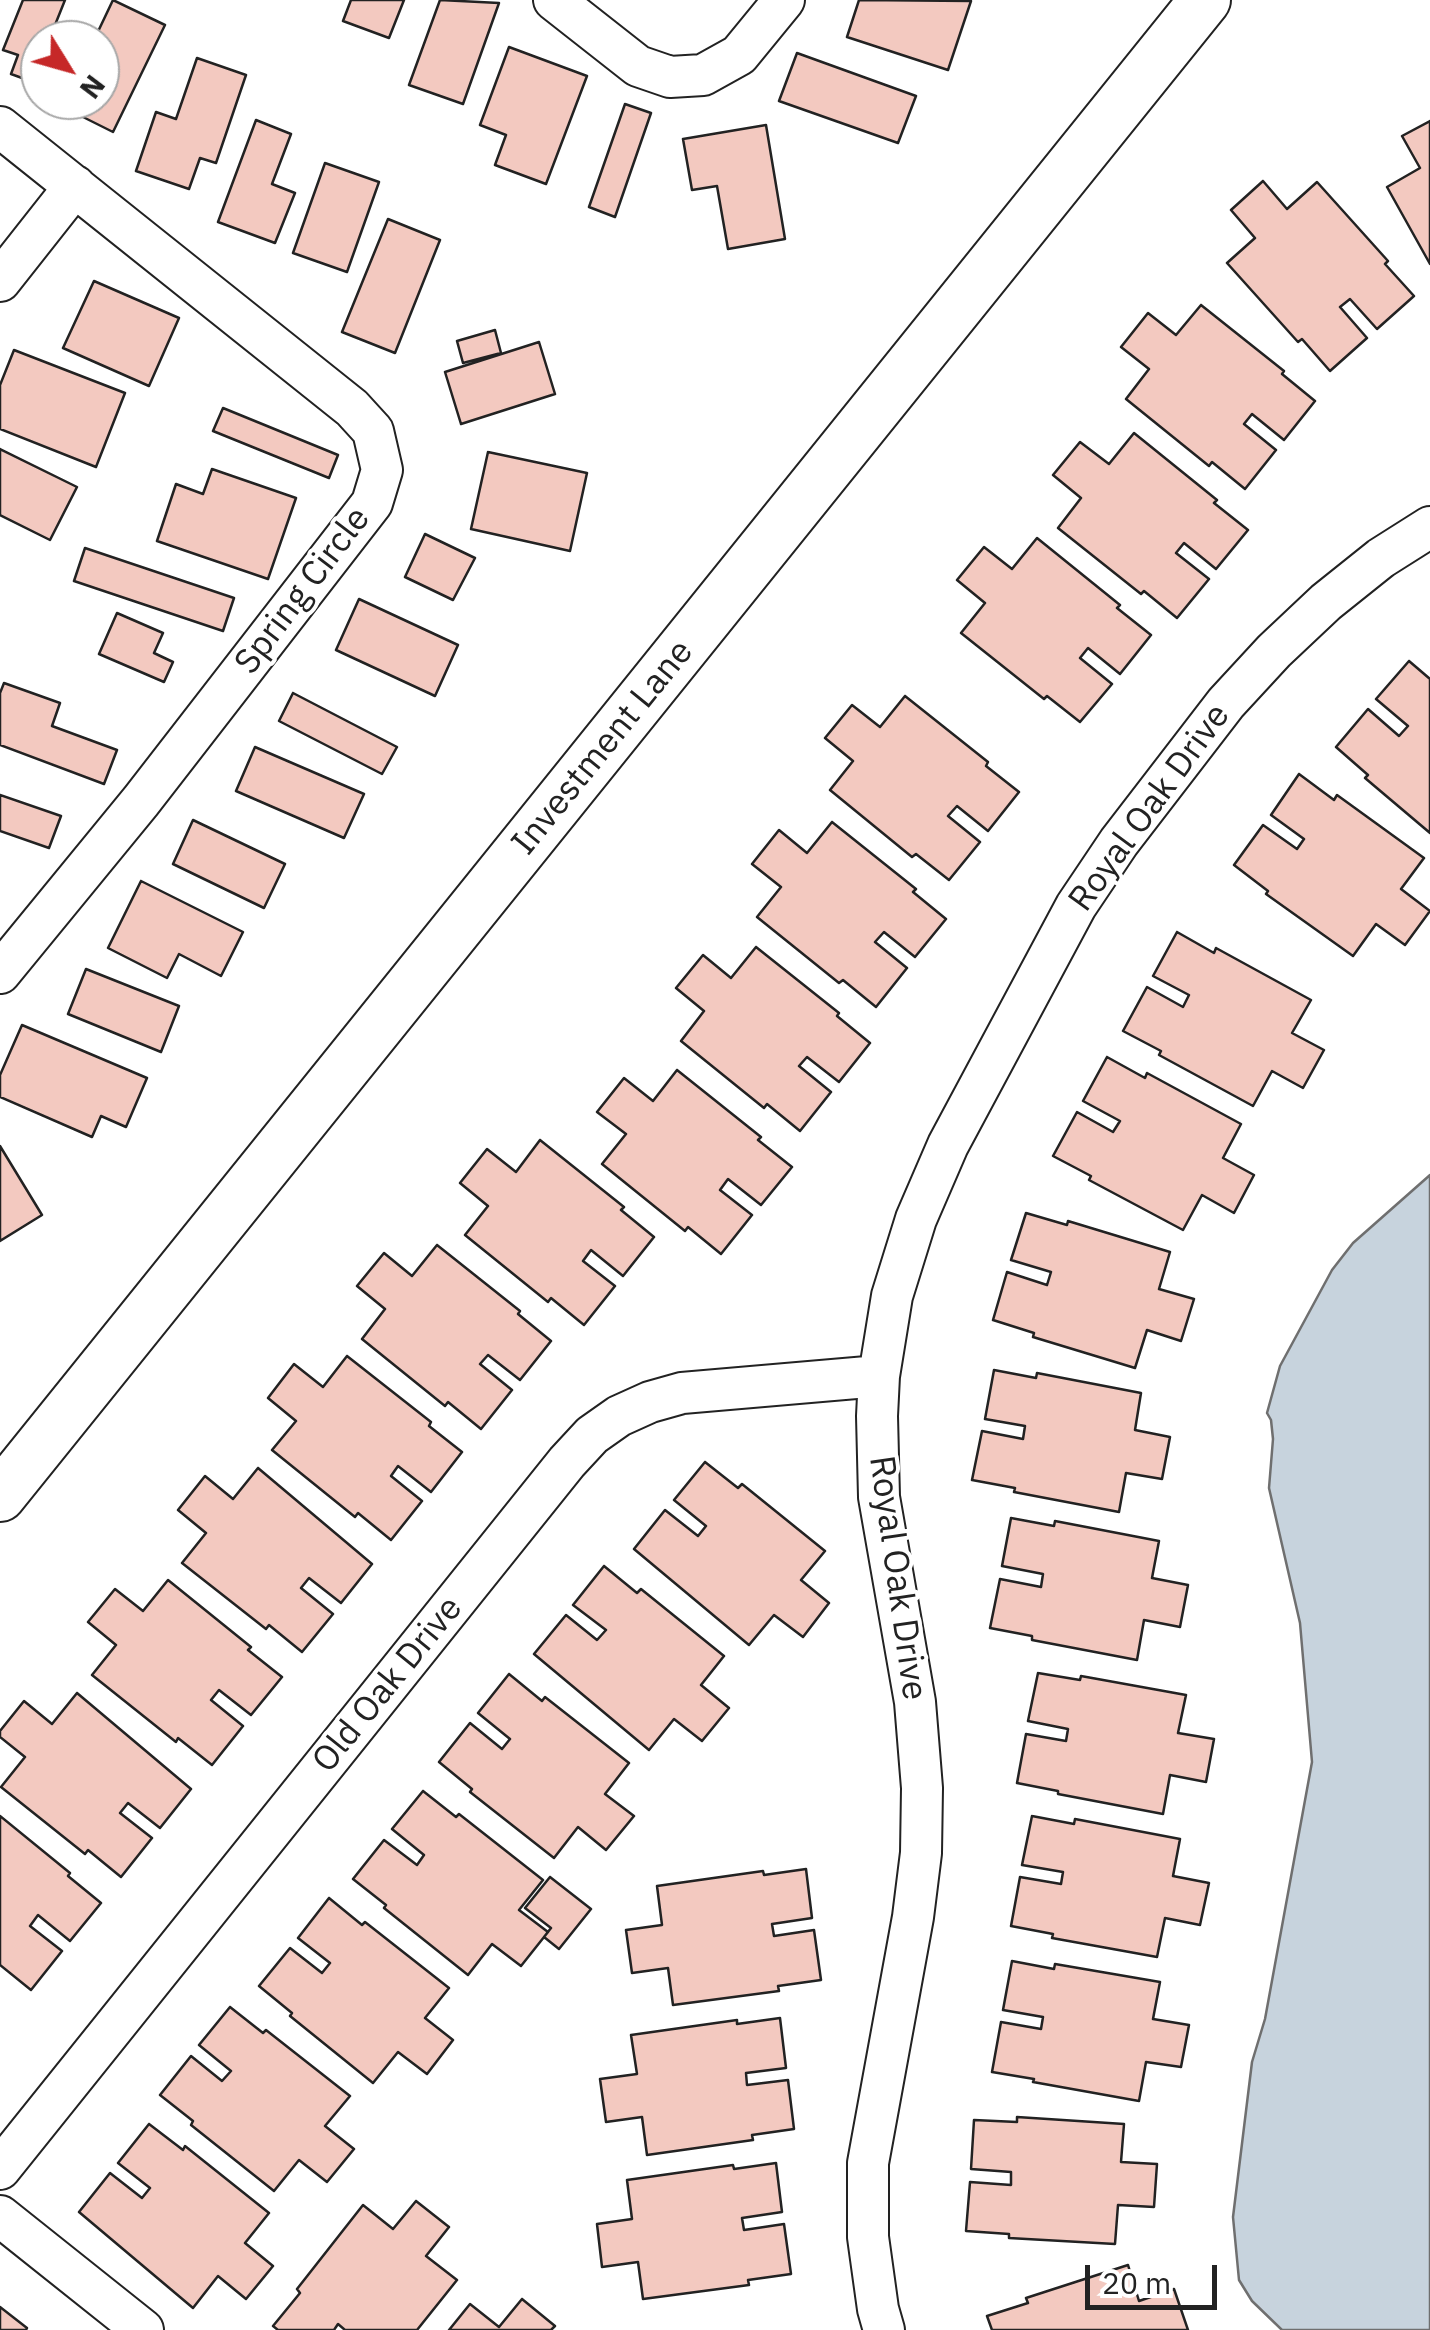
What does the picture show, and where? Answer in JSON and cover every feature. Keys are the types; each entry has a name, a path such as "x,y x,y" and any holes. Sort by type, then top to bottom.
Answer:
{"street":[{"path":"554,0 638,66 670,77 703,75 739,55 784,0"},
{"name":"Investment Lane","path":"0,1496 1205,0"},
{"name":"Spring Circle","path":"0,127 352,408 372,431 382,470 372,503 141,800 0,973"},
{"path":"0,281 75,186"},
{"name":"Royal Oak Drive","path":"884,2330 868,2237 868,2163 913,1918 922,1788 915,1702 879,1498 879,1376 892,1296 916,1219 948,1145 1076,906 1118,842 1226,703 1274,650 1326,602 1430,527"},
{"name":"Old Oak Drive","path":"0,2169 566,1462 592,1435 619,1416 682,1394 879,1376"},
{"path":"0,2216 143,2330"}],"shaded area":[{"path":"1430,1175 1430,2330 1282,2330 1252,2301 1239,2280 1233,2217 1252,2062 1265,2019 1312,1762 1300,1623 1269,1488 1273,1439 1267,1413 1280,1366 1332,1270 1353,1243"}],"building":[{"path":"23,0 65,0 57,20 20,20 20,77 11,74 18,55 3,50"},
{"path":"113,0 165,25 120,118 120,20 104,20"},
{"path":"351,0 404,0 389,38 343,21"},
{"path":"440,0 499,3 463,104 409,85"},
{"path":"859,0 971,1 948,70 847,37"},
{"path":"509,47 587,76 546,184 495,165 506,135 480,125"},
{"path":"797,53 916,96 898,143 779,101"},
{"path":"197,58 246,75 216,163 200,158 189,189 136,171 156,112 176,119"},
{"path":"625,104 651,113 615,217 589,207"},
{"path":"89,120 119,120 113,132"},
{"path":"256,120 291,134 272,184 295,193 275,243 218,222"},
{"path":"1430,121 1430,264 1387,187 1420,168 1402,136"},
{"path":"766,125 785,239 728,249 717,186 692,190 683,139"},
{"path":"325,163 379,182 347,272 293,253"},
{"path":"1263,181 1287,209 1317,182 1414,296 1377,329 1350,299 1340,307 1367,338 1330,371 1302,339 1298,342 1227,263 1255,238 1231,210"},
{"path":"388,219 440,240 395,353 342,332"},
{"path":"94,281 179,318 149,386 63,348"},
{"path":"1201,305 1315,401 1284,440 1252,414 1244,424 1276,450 1245,489 1212,462 1209,466 1126,399 1149,369 1121,347 1148,313 1176,335"},
{"path":"495,330 501,353 463,363 457,341"},
{"path":"539,342 555,394 461,424 445,372"},
{"path":"14,350 125,393 96,467 0,429 0,385"},
{"path":"223,408 338,455 329,478 213,431"},
{"path":"1134,433 1248,530 1216,569 1184,543 1176,553 1209,579 1177,618 1058,528 1081,498 1053,475 1080,442 1109,464"},
{"path":"0,449 77,487 50,540 0,515"},
{"path":"488,452 587,473 570,551 471,529"},
{"path":"212,469 296,498 268,579 157,541 176,484 203,494"},
{"path":"425,534 475,558 453,600 405,577"},
{"path":"1037,538 1151,635 1120,674 1088,648 1080,658 1112,684 1080,722 1047,696 1044,699 961,633 985,603 957,580 984,547 1012,569"},
{"path":"85,548 234,598 223,631 74,581"},
{"path":"359,599 458,645 435,696 336,650"},
{"path":"117,613 163,633 154,653 173,662 164,682 99,654"},
{"path":"1409,661 1430,679 1430,833 1365,778 1368,775 1336,747 1368,709 1399,736 1408,726 1376,699"},
{"path":"4,683 60,703 52,726 117,750 104,784 0,745 0,693"},
{"path":"293,693 397,747 382,774 279,721"},
{"path":"905,696 1019,792 988,831 957,806 948,816 980,842 949,880 916,854 912,857 830,790 853,761 825,738 852,705 880,727"},
{"path":"255,747 364,794 344,838 236,791"},
{"path":"1299,774 1334,800 1337,795 1424,858 1401,889 1430,911 1405,945 1376,924 1353,956 1266,894 1268,891 1234,865 1263,825 1297,849 1304,839 1271,815"},
{"path":"0,795 61,816 49,848 0,831"},
{"path":"193,820 285,864 264,908 173,864"},
{"path":"832,822 916,889 913,892 946,919 915,957 884,932 875,942 907,968 876,1007 843,980 839,983 757,917 781,887 752,864 779,830 807,853"},
{"path":"141,881 243,932 221,976 179,954 167,978 108,948"},
{"path":"1177,932 1214,953 1216,948 1311,1000 1292,1033 1324,1050 1303,1088 1272,1071 1253,1106 1123,1031 1147,987 1183,1007 1189,995 1153,976"},
{"path":"756,947 870,1043 839,1082 807,1057 799,1066 831,1092 800,1131 767,1104 764,1108 681,1041 704,1011 676,988 703,955 731,978"},
{"path":"86,969 179,1006 161,1052 68,1014"},
{"path":"22,1025 147,1078 126,1127 101,1116 92,1137 0,1097 0,1075"},
{"path":"1107,1057 1145,1078 1147,1073 1241,1124 1223,1158 1254,1175 1234,1213 1202,1195 1183,1230 1089,1180 1091,1176 1053,1156 1077,1112 1113,1132 1120,1121 1083,1101"},
{"path":"677,1070 792,1167 761,1205 728,1179 720,1190 752,1215 721,1254 688,1227 685,1231 602,1164 626,1134 597,1112 624,1078 653,1101"},
{"path":"540,1140 624,1207 621,1210 654,1237 623,1276 591,1250 583,1261 615,1286 584,1325 551,1298 548,1302 465,1235 488,1206 460,1183 487,1149 516,1172"},
{"path":"0,1146 42,1215 0,1241"},
{"path":"1026,1213 1067,1225 1068,1221 1170,1252 1159,1289 1194,1299 1181,1341 1147,1330 1135,1368 1033,1337 1034,1333 993,1320 1007,1272 1047,1285 1051,1272 1011,1260"},
{"path":"437,1245 551,1341 520,1380 488,1355 480,1364 512,1390 481,1429 448,1402 445,1406 362,1339 385,1309 357,1286 384,1253 412,1276"},
{"path":"347,1356 431,1422 429,1426 462,1452 431,1492 398,1466 391,1476 422,1501 391,1540 358,1513 355,1517 272,1450 296,1421 268,1398 294,1364 323,1387"},
{"path":"994,1370 1036,1378 1037,1373 1141,1393 1135,1430 1170,1437 1162,1479 1126,1473 1119,1512 972,1480 982,1431 1023,1439 1025,1426 985,1419"},
{"path":"705,1462 738,1488 742,1484 825,1551 801,1580 829,1603 803,1637 774,1615 749,1645 634,1549 665,1510 698,1536 706,1526 674,1500"},
{"path":"258,1468 372,1564 341,1603 309,1578 301,1588 333,1614 302,1652 182,1563 206,1533 178,1510 205,1476 233,1499"},
{"path":"1011,1518 1054,1526 1055,1521 1159,1541 1152,1578 1188,1585 1180,1627 1144,1620 1137,1660 990,1628 1000,1579 1041,1587 1043,1574 1002,1566"},
{"path":"604,1566 637,1593 641,1589 724,1656 701,1685 729,1708 702,1741 674,1719 649,1750 534,1654 566,1615 597,1640 606,1630 573,1605"},
{"path":"168,1580 282,1677 251,1715 219,1690 211,1700 243,1726 212,1765 178,1738 176,1742 92,1675 116,1645 88,1622 115,1589 143,1611"},
{"path":"1038,1673 1080,1680 1081,1676 1186,1695 1178,1733 1214,1739 1206,1782 1170,1775 1163,1814 1017,1783 1026,1734 1066,1741 1068,1729 1028,1721"},
{"path":"509,1674 629,1763 605,1794 634,1816 606,1850 578,1827 554,1858 470,1792 472,1789 439,1762 470,1723 502,1749 510,1739 478,1713"},
{"path":"77,1693 191,1789 160,1828 128,1803 120,1813 152,1838 121,1877 88,1850 85,1854 1,1787 25,1757 0,1737 0,1731 24,1701 52,1724"},
{"path":"423,1791 543,1880 519,1910 548,1932 521,1966 492,1944 468,1975 353,1879 384,1840 417,1865 424,1855 392,1829"},
{"path":"0,1816 101,1903 70,1941 38,1915 30,1926 62,1951 31,1990 0,1965"},
{"path":"1032,1816 1074,1824 1075,1819 1180,1839 1173,1876 1209,1883 1200,1925 1165,1918 1157,1957 1052,1938 1053,1934 1011,1926 1020,1877 1061,1884 1063,1872 1022,1865"},
{"path":"806,1869 812,1918 772,1924 774,1936 814,1930 821,1980 778,1986 779,1991 673,2005 668,1968 632,1973 626,1930 662,1925 657,1886"},
{"path":"550,1877 591,1909 559,1949 544,1937 551,1928 525,1908"},
{"path":"329,1898 449,1988 425,2018 453,2040 427,2074 398,2052 373,2083 259,1986 290,1948 322,1973 330,1963 298,1938"},
{"path":"1012,1961 1054,1969 1055,1964 1160,1982 1153,2019 1189,2025 1181,2067 1146,2062 1139,2101 992,2072 1001,2022 1041,2029 1043,2017 1003,2010"},
{"path":"230,2007 350,2096 325,2126 354,2149 327,2182 299,2160 274,2191 160,2095 191,2056 222,2081 231,2071 199,2045"},
{"path":"780,2018 786,2068 746,2073 747,2085 788,2080 794,2129 752,2135 753,2140 647,2155 642,2117 606,2122 600,2079 637,2074 631,2035"},
{"path":"1017,2117 1124,2124 1121,2162 1157,2164 1154,2207 1118,2205 1115,2244 1009,2238 1009,2234 966,2231 970,2182 1011,2185 1011,2172 971,2169 974,2120 1017,2122"},
{"path":"149,2124 183,2150 185,2146 269,2213 245,2243 273,2266 246,2299 218,2276 193,2308 79,2212 110,2173 142,2198 150,2188 118,2163"},
{"path":"776,2163 782,2212 742,2218 744,2230 784,2224 791,2274 748,2280 749,2285 643,2299 638,2262 602,2267 597,2224 632,2219 627,2180"},
{"path":"416,2201 449,2227 426,2256 457,2280 417,2330 345,2330 338,2324 334,2330 278,2330 273,2326 363,2205 393,2229"},
{"path":"1128,2265 1139,2301 1174,2289 1188,2330 992,2330 987,2316 1028,2303 1026,2298"},
{"path":"522,2299 555,2326 551,2330 449,2330 470,2304 499,2327"},
{"path":"0,2307 27,2328 26,2330 0,2330"}]}
